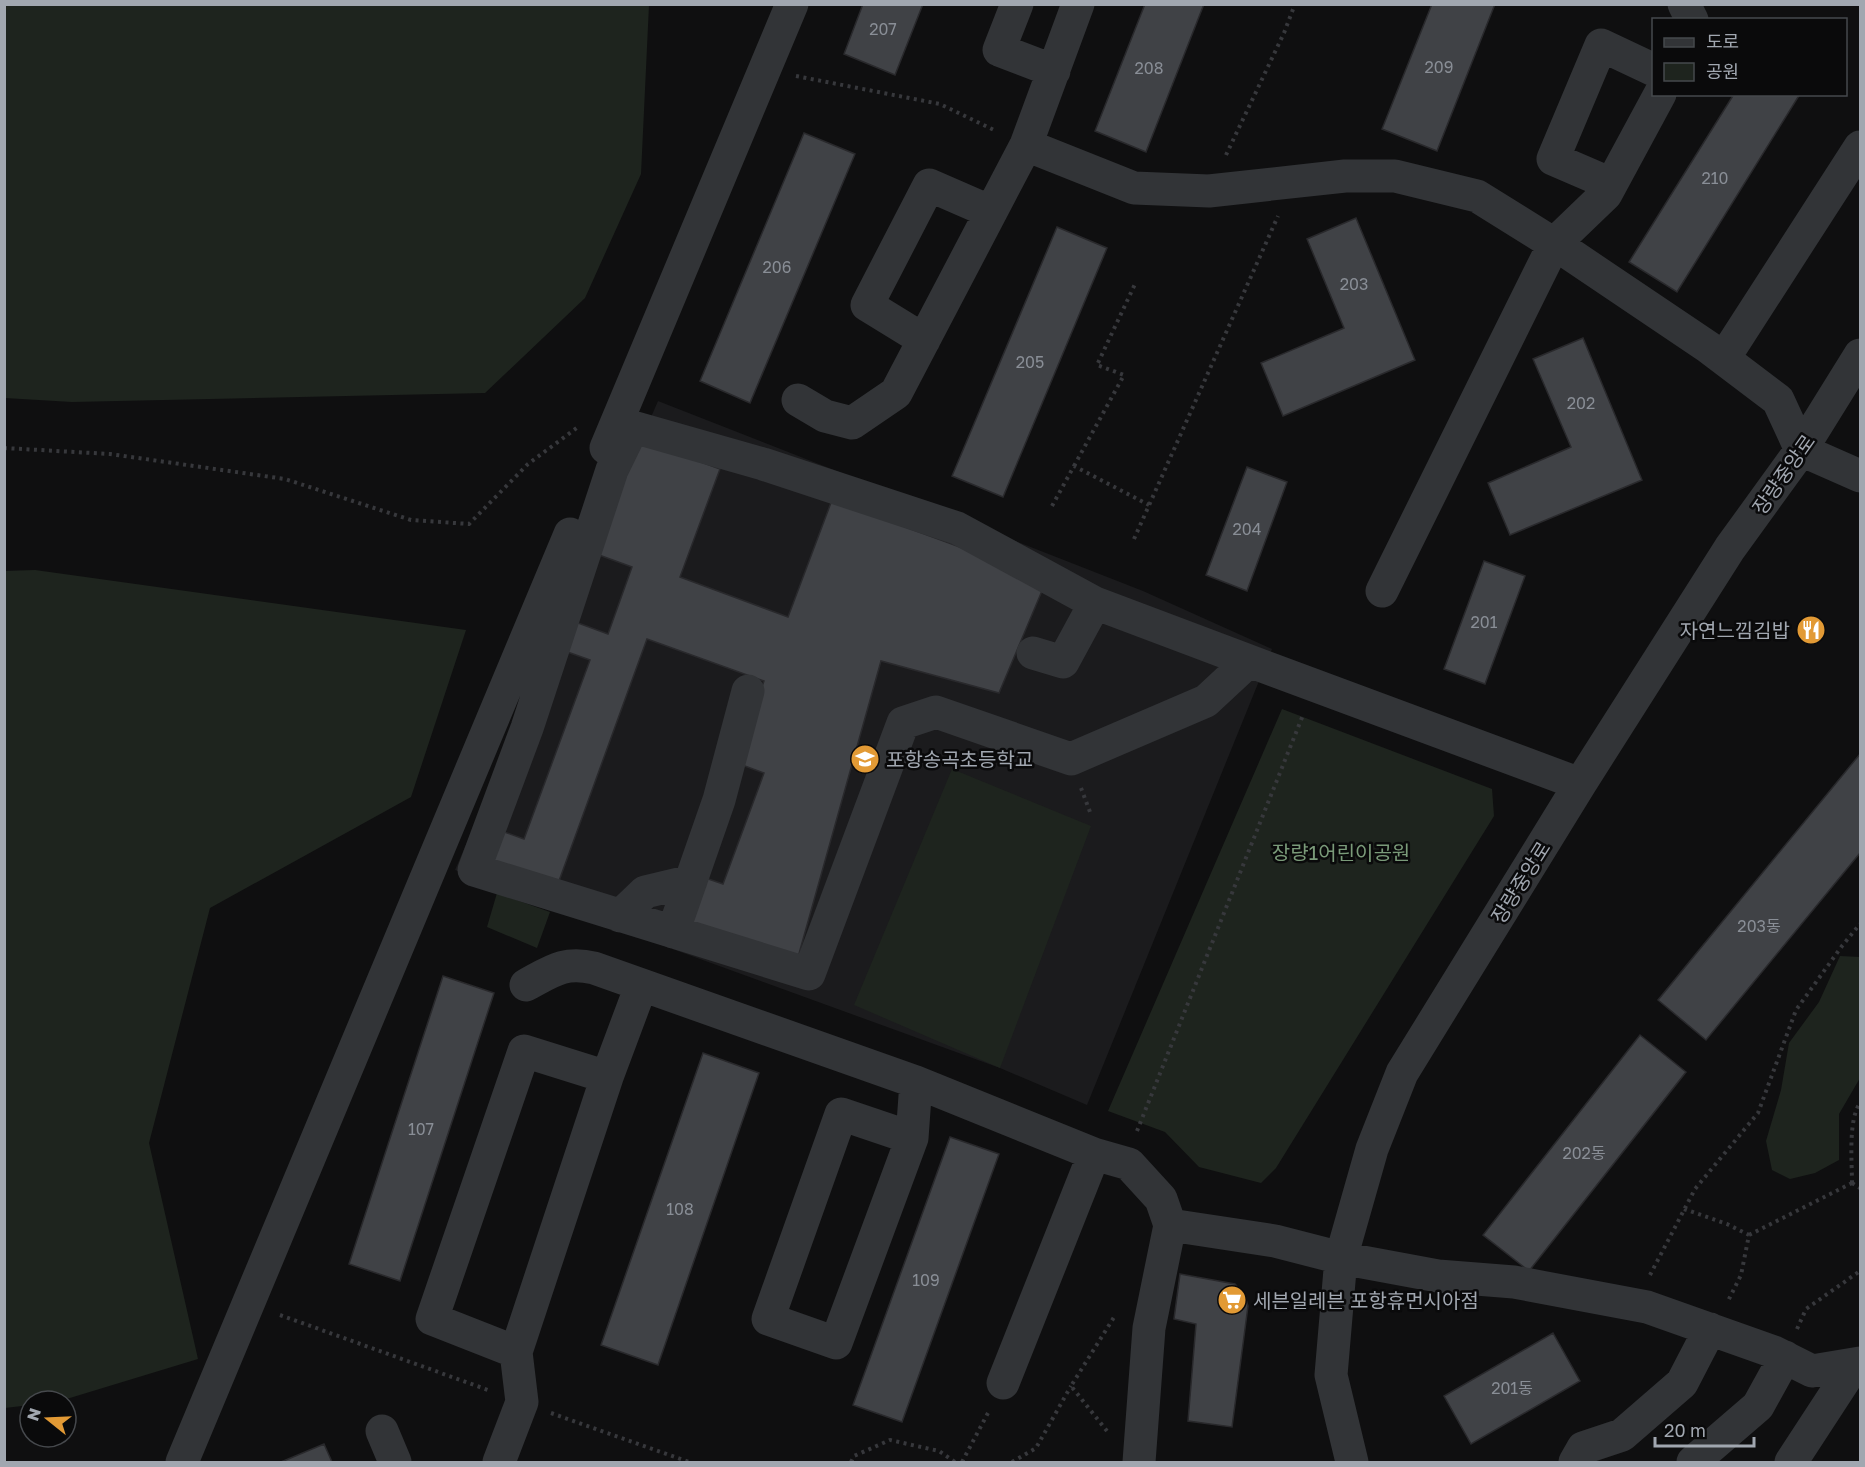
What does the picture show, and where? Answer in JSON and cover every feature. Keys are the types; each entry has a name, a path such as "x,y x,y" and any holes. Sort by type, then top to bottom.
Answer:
{"street":[{"path":"182,1462 792,4"},
{"path":"1017,4 999,50 1054,71"},
{"path":"798,400 825,416 852,423 896,393 1026,145 1078,4"},
{"path":"1684,4 1691,18"},
{"path":"1611,184 1553,159 1600,45 1652,70"},
{"path":"1382,591 1554,244 1606,195 1659,96"},
{"path":"1026,145 1134,188 1209,191 1345,176 1395,176 1478,196 1724,358 1778,399 1801,450 1860,476"},
{"path":"1724,358 1860,147"},
{"path":"924,340 867,305 929,185 992,212"},
{"name":"장량중앙로","path":"1352,1462 1331,1375 1341,1258 1372,1149 1402,1073 1580,784 1730,548 1801,450 1860,355"},
{"path":"1249,661 1206,701 1071,759 936,712 903,723 809,974 474,870 527,728 612,470 633,427 763,464 957,528 1095,603 1580,784"},
{"path":"1033,653 1063,662 1095,603"},
{"path":"673,932 719,800 748,691"},
{"path":"620,916 645,892 691,881"},
{"path":"526,985 559,968 577,964 594,968 916,1082 1094,1154 1129,1164 1161,1200 1170,1225 1149,1328 1139,1462"},
{"path":"499,1462 522,1402 516,1352 607,1077 641,986"},
{"path":"516,1352 432,1319 524,1051 607,1077"},
{"path":"912,1138 841,1114 768,1319 836,1343 912,1138 916,1082"},
{"path":"1003,1383 1094,1154"},
{"path":"1170,1225 1275,1241 1341,1258 1438,1276 1514,1282 1634,1304 1785,1357 1812,1371 1858,1363"},
{"path":"1575,1462 1583,1448 1622,1435 1682,1383 1710,1329"},
{"path":"1693,1462 1758,1406 1785,1357"},
{"path":"1791,1462 1858,1363"},
{"path":"382,1431 395,1462"}],"path":[{"path":"1209,191 1284,33 1295,4"},
{"path":"765,69 940,104 1026,145"},
{"path":"1134,539 1293,182"},
{"path":"1052,506 1124,375 1097,366 1136,282"},
{"path":"4,448 110,454 285,479 411,520 469,524 528,464 584,422"},
{"path":"1074,466 1149,505"},
{"path":"1134,1137 1305,708"},
{"path":"1634,1304 1695,1189 1758,1113 1796,1010 1860,924"},
{"path":"1852,1182 1851,1150 1856,1110 1860,1103"},
{"path":"1749,1235 1852,1182"},
{"path":"1852,1182 1860,1188"},
{"path":"1684,1209 1727,1224 1749,1235"},
{"path":"1710,1329 1741,1275 1749,1235"},
{"path":"1785,1357 1806,1308 1860,1271"},
{"path":"248,1304 689,1462"},
{"path":"1012,1462 1036,1448 1071,1386 1122,1305"},
{"path":"962,1462 1003,1383"},
{"path":"1071,1386 1111,1437"},
{"path":"851,1462 854,1455 890,1440 939,1451 955,1462"}],"shaded area":[{"name":"포항송곡초등학교","path":"658,401 1143,591 1272,649 1087,1105 1000,1068 455,870"}],"green space":[{"path":"4,5 649,5 641,174 585,298 485,393 72,402 5,398"},
{"path":"35,570 466,630 411,797 210,908 149,1143 198,1359 78,1396 78,1389 18,1389 18,1406 5,1408 4,571"},
{"name":"장량1어린이공원","path":"1282,709 1492,789 1494,816 1276,1168 1261,1183 1199,1167 1165,1132 1108,1111"},
{"path":"952,769 1091,826 1000,1068 854,1005"},
{"path":"497,893 550,912 537,948 487,927"},
{"path":"1840,956 1860,957 1860,1078 1839,1114 1839,1160 1815,1173 1790,1179 1772,1170 1766,1141 1781,1090 1789,1043 1819,1002"}],"building":[{"path":"863,4 923,4 895,75 844,54"},
{"path":"1145,4 1204,4 1146,152 1095,131"},
{"path":"1432,4 1495,4 1437,151 1382,129"},
{"path":"1733,96 1799,96 1677,292 1629,262"},
{"path":"804,133 855,154 750,403 700,381"},
{"path":"1356,218 1415,360 1283,416 1261,363 1344,328 1307,239"},
{"path":"1057,227 1107,248 1003,497 952,476"},
{"path":"1583,338 1642,480 1510,535 1488,483 1571,447 1533,359"},
{"path":"631,436 720,469 680,577 788,617 832,500 1047,579 999,693 881,661 795,968 679,921 694,874 723,884 764,773 734,762 764,681 647,639 555,892 480,865 493,828 524,839 590,660 559,649 570,620 608,634 632,567 588,551"},
{"path":"1247,467 1287,482 1247,591 1206,575"},
{"path":"1484,561 1525,576 1485,684 1444,669"},
{"path":"1860,754 1860,853 1706,1040 1658,1000"},
{"path":"443,976 494,993 400,1281 349,1264"},
{"path":"1640,1035 1686,1072 1529,1271 1483,1235"},
{"path":"703,1053 759,1073 658,1365 601,1345"},
{"path":"950,1137 999,1154 902,1422 853,1405"},
{"path":"1180,1274 1235,1284 1245,1296 1248,1306 1232,1427 1188,1421 1196,1324 1174,1319"},
{"path":"1553,1333 1580,1381 1471,1444 1444,1396"},
{"path":"324,1444 332,1462 281,1462"}],"place":[{"name":"자연느낌김밥","path":"1811,630"},
{"name":"포항송곡초등학교","path":"865,759"},
{"name":"세븐일레븐 포항휴먼시아점","path":"1232,1300"}]}
